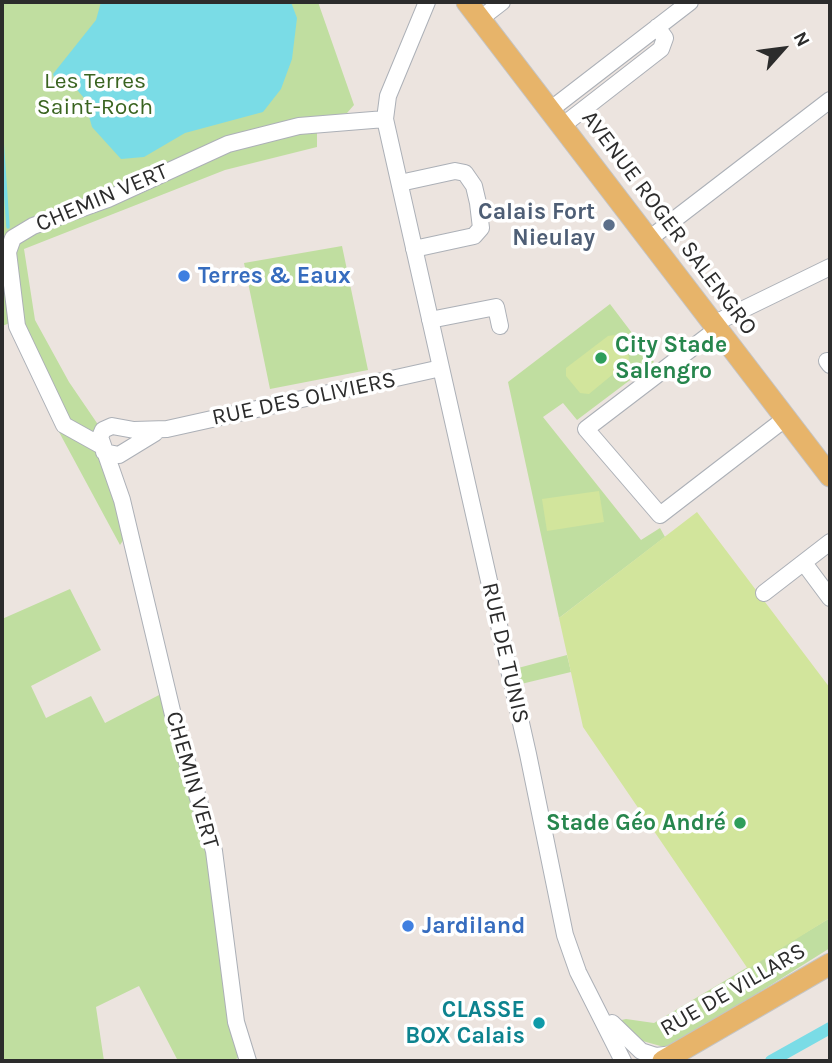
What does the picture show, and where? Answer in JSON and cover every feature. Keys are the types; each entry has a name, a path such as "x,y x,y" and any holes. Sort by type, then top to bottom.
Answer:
{"main road":[{"name":"AVENUE ROGER SALENGRO","path":"483,8 559,115 786,418 829,470"},
{"name":"AVENUE ROGER SALENGRO","path":"717,325 829,470"},
{"name":"RUE DE VILLARS","path":"676,1059 830,964"},
{"name":"RUE DE VILLARS","path":"676,1059 830,980"}],"street":[{"name":"RUE DE TUNIS","path":"427,2 388,96 386,119 526,743 565,935 585,984 623,1061"},
{"path":"559,115 661,49 665,38 657,27 690,2"},
{"path":"652,237 830,100"},
{"name":"CHEMIN VERT","path":"248,1061 235,1016 214,851 173,715 122,500 102,448 71,431 61,420 17,326 8,252 13,238 27,229 108,199 228,144 299,126 386,119"},
{"path":"400,183 455,171 465,173 474,186 478,204 481,228 474,236 414,249"},
{"path":"786,418 660,516 586,429 717,325 830,267"},
{"path":"430,320 496,307 500,326"},
{"name":"RUE DES OLIVIERS","path":"167,429 441,369"},
{"path":"114,426 125,430 167,429 114,456 102,448 100,438 105,429 114,426"},
{"path":"125,430 129,438 126,450"},
{"name":"CHEMIN VERT","path":"122,500 126,450"},
{"path":"764,593 830,542"},
{"path":"804,563 830,598"},
{"name":"RUE DE TUNIS","path":"585,984 618,1031 636,1048 656,1056 676,1059"}],"green space":[{"name":"Les Terres Saint-Roch","path":"2,2 318,2 354,105 347,113 317,119 317,147 225,170 24,249 35,320 69,382 99,426 124,539 120,545 52,419 10,323 2,326"},
{"path":"342,246 368,370 270,389 244,263"},
{"path":"610,304 654,362 577,420 563,403 543,417 641,540 660,528 665,537 559,618 508,382"},
{"path":"615,335 628,351 629,361 589,394 580,393 566,376 566,368 608,336"},
{"path":"599,491 604,522 547,531 542,499"},
{"name":"Stade Géo André","path":"697,512 830,688 830,918 748,969 583,727 559,618"},
{"path":"70,589 101,650 31,686 46,718 91,696 105,723 161,694 206,846 228,1019 238,1058 231,1061 178,1061 139,986 96,1007 104,1061 2,1061 2,619"},
{"path":"567,655 571,672 521,684 518,668"},
{"path":"830,918 830,948 678,1043 664,1047 639,1040 617,1021 626,1019 654,1023"}],"water":[{"path":"101,2 291,2 297,18 292,59 281,89 263,112 185,133 144,157 121,159 92,127 84,98 73,85 57,85 53,74 96,20"}],"waterway":[{"path":"2,140 8,227"},
{"path":"771,1061 830,1028"}],"place":[{"name":"Calais Fort Nieulay","path":"609,225"},
{"name":"Terres & Eaux","path":"184,276"},
{"name":"City Stade Salengro","path":"601,358"},
{"name":"Stade Géo André","path":"740,823"},
{"name":"Jardiland","path":"408,926"},
{"name":"CLASSE BOX Calais","path":"539,1023"}]}
